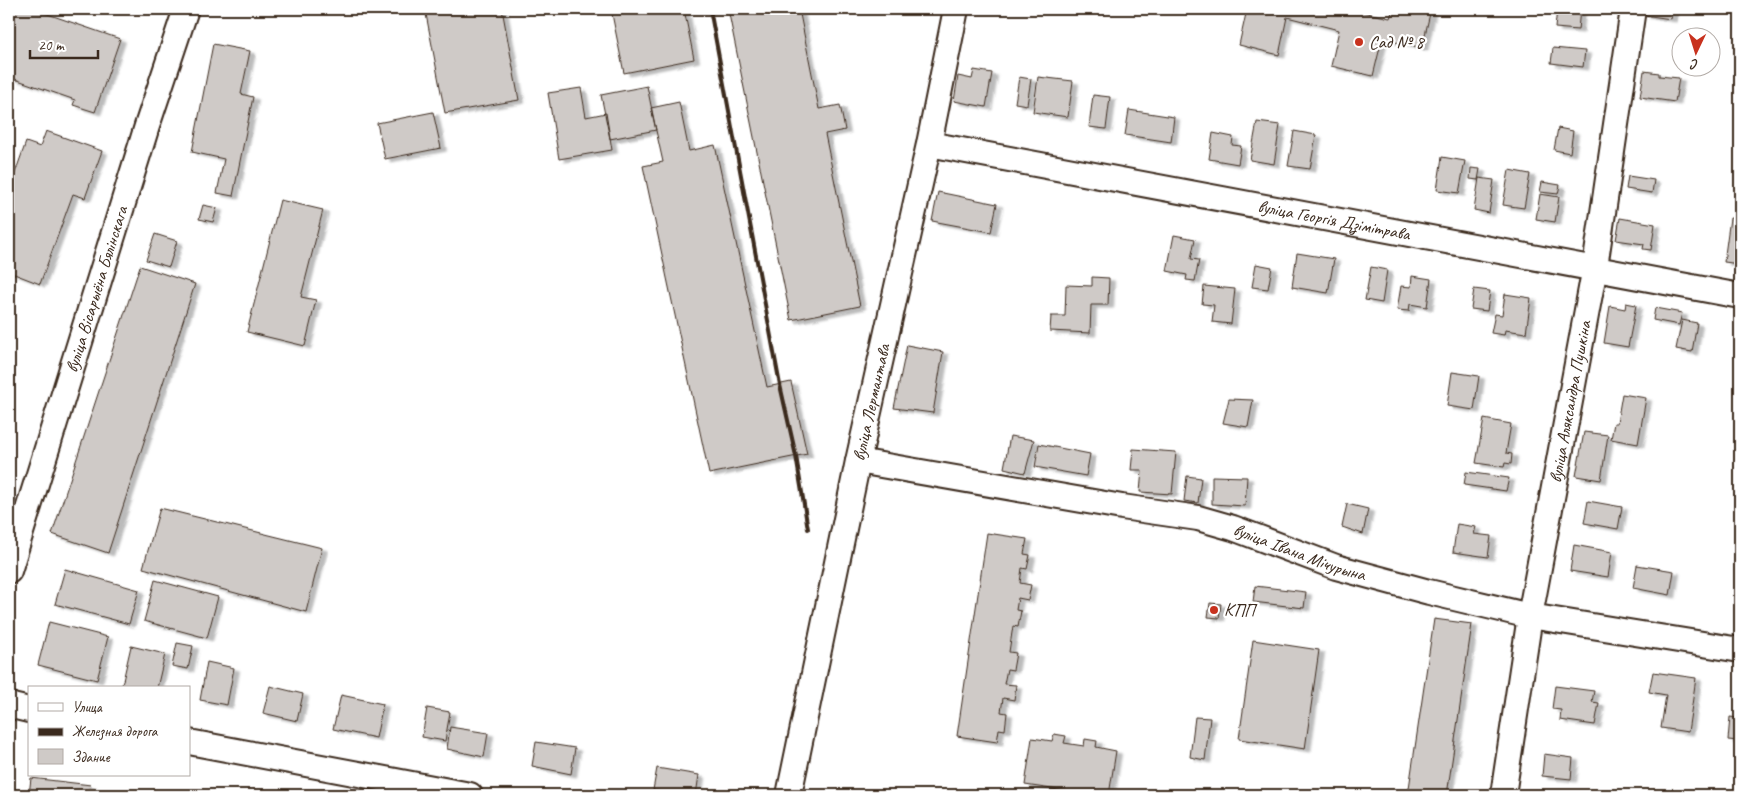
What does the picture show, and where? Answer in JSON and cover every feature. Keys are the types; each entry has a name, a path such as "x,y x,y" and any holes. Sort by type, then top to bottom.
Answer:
{"street":[{"name":"вуліца Вісарыёна Бялінскага","path":"9,571 147,126 186,9"},
{"name":"вуліца Лермантава","path":"789,795 858,461 929,144 956,9"},
{"name":"вуліца Аляксандра Пушкіна","path":"1503,795 1530,616 1595,267 1633,9"},
{"name":"вуліца Георгія Дзімітрава","path":"929,144 1595,267 1740,296"},
{"name":"вуліца Івана Мічурына","path":"858,461 1113,506 1198,518 1233,528 1336,566 1429,592 1530,616 1740,650"},
{"path":"9,704 28,710"},
{"path":"190,742 470,795"}],"building":[{"path":"9,9 33,9 120,39 95,112 73,105 75,100 9,77"},
{"path":"425,9 502,9 519,100 445,113"},
{"path":"611,9 684,9 694,59 624,73"},
{"path":"728,9 799,9 819,109 840,105 845,130 825,134 860,306 791,320"},
{"name":"Сад № 8","path":"1247,9 1349,9 1390,18 1393,9 1431,9 1422,48 1382,39 1373,76 1331,66 1339,30 1287,17 1279,55 1239,45"},
{"path":"1557,9 1580,9 1578,30 1555,28"},
{"path":"1645,9 1673,9 1671,19 1644,15"},
{"path":"213,44 250,51 241,94 253,97 233,196 217,193 224,159 192,152"},
{"path":"1553,48 1585,51 1583,67 1551,63"},
{"path":"974,70 992,73 986,107 954,101 958,76 972,79"},
{"path":"1644,71 1659,73 1659,76 1679,78 1675,102 1640,97"},
{"path":"1019,77 1031,79 1027,105 1015,103"},
{"path":"1038,77 1073,81 1068,117 1033,112"},
{"path":"647,86 656,130 610,139 601,95"},
{"path":"581,88 586,117 606,113 612,150 559,159 548,93"},
{"path":"1093,95 1110,97 1106,129 1089,127"},
{"path":"679,102 689,151 715,145 767,387 791,382 807,454 709,474 643,166 663,162 651,108"},
{"path":"1129,110 1174,117 1171,142 1125,135"},
{"path":"433,112 441,148 385,159 377,123"},
{"path":"1257,122 1280,125 1274,164 1250,160"},
{"path":"1558,128 1573,131 1570,153 1554,150"},
{"path":"46,131 102,151 85,198 73,194 40,284 9,272 9,224 11,219 9,219 9,190 26,142 40,147"},
{"path":"1294,131 1316,135 1310,169 1288,166"},
{"path":"1213,133 1233,137 1232,145 1241,146 1238,164 1209,159"},
{"path":"1442,157 1465,161 1459,193 1437,190"},
{"path":"1471,168 1480,169 1478,180 1470,179"},
{"path":"1509,170 1530,174 1524,208 1503,205"},
{"path":"1628,176 1654,180 1652,193 1626,189"},
{"path":"1479,178 1494,180 1489,213 1474,210"},
{"path":"1542,182 1560,185 1558,194 1540,192"},
{"path":"938,192 997,204 991,232 932,221"},
{"path":"1540,194 1559,197 1555,222 1536,219"},
{"path":"280,200 323,210 301,297 316,300 305,346 247,332"},
{"path":"203,205 217,208 213,222 199,219"},
{"path":"1620,218 1655,224 1651,250 1643,249 1644,244 1616,240"},
{"path":"1730,218 1740,219 1740,264 1724,262"},
{"path":"155,234 177,241 169,267 146,260"},
{"path":"1174,235 1195,239 1191,259 1199,260 1195,281 1186,280 1187,275 1167,271"},
{"path":"1297,253 1334,259 1328,293 1292,287"},
{"path":"1256,264 1272,267 1268,289 1252,287"},
{"path":"140,266 195,284 108,553 52,534"},
{"path":"1371,267 1387,270 1382,303 1365,300"},
{"path":"1412,276 1431,279 1427,307 1410,304 1409,311 1397,310 1401,286 1411,287"},
{"path":"1092,277 1109,278 1108,305 1091,305 1090,333 1050,331 1051,316 1065,316 1066,285 1092,286"},
{"path":"1204,286 1235,289 1231,324 1212,322 1214,305 1202,304"},
{"path":"1474,289 1490,291 1487,311 1471,309"},
{"path":"1505,294 1531,298 1526,333 1505,330 1504,335 1491,333 1495,314 1502,315"},
{"path":"1626,303 1636,305 1628,347 1604,343 1610,306 1625,309"},
{"path":"1655,308 1682,313 1679,325 1653,320"},
{"path":"1682,320 1697,323 1692,352 1676,349"},
{"path":"907,345 943,352 933,413 894,408"},
{"path":"1452,372 1479,376 1474,410 1447,406"},
{"path":"1622,394 1646,398 1638,444 1611,439 1614,423 1617,423"},
{"path":"1229,399 1253,400 1248,427 1223,423"},
{"path":"1484,419 1511,424 1506,453 1512,454 1511,464 1505,463 1504,467 1476,463"},
{"path":"1584,432 1608,435 1601,480 1576,476"},
{"path":"1010,436 1034,440 1025,473 1004,468"},
{"path":"1039,444 1090,454 1086,476 1035,467"},
{"path":"1133,449 1176,452 1172,494 1140,492 1142,470 1131,470"},
{"path":"1466,472 1509,478 1506,491 1464,485"},
{"path":"1187,476 1201,478 1198,503 1184,501"},
{"path":"1212,476 1247,477 1245,506 1212,504"},
{"path":"1588,501 1622,507 1618,529 1584,523"},
{"path":"1347,504 1368,509 1363,534 1342,527"},
{"path":"160,508 322,548 306,612 143,568"},
{"path":"1457,524 1476,527 1474,534 1491,536 1488,557 1453,552"},
{"path":"987,533 1027,539 1024,554 1030,555 1027,569 1022,568 1020,583 1031,585 1028,600 1018,598 1016,610 1021,611 1018,627 1013,626 1009,652 1016,653 1013,670 1007,669 1004,684 1016,685 1014,700 1003,698 1001,712 1007,713 1005,730 999,729 997,742 957,736"},
{"path":"1574,545 1612,552 1608,577 1570,571"},
{"path":"1637,565 1674,571 1670,595 1633,588"},
{"path":"65,569 139,590 129,624 55,604"},
{"path":"155,580 218,597 207,638 144,621"},
{"path":"1255,586 1306,592 1304,608 1253,602"},
{"name":"КПП","path":"1210,603 1221,604 1219,618 1208,617"},
{"path":"1434,619 1472,624 1447,795 1408,795"},
{"path":"49,622 108,637 97,680 38,665"},
{"path":"1253,640 1319,650 1305,749 1239,739"},
{"path":"177,643 193,646 188,669 172,666"},
{"path":"131,646 165,654 157,686 122,685"},
{"path":"207,662 234,668 227,705 200,700"},
{"path":"1653,672 1696,678 1688,732 1661,728 1666,695 1649,692"},
{"path":"270,686 303,694 297,721 263,713"},
{"path":"1555,686 1594,691 1592,702 1599,703 1595,725 1560,720 1561,710 1552,709"},
{"path":"341,695 383,704 376,738 333,729"},
{"path":"1740,701 1740,732 1738,741 1728,740 1730,717 1738,718"},
{"path":"427,708 450,712 445,741 422,737"},
{"path":"1195,717 1210,718 1205,760 1190,757"},
{"path":"450,727 488,733 484,757 447,749"},
{"path":"1054,734 1066,736 1064,743 1084,746 1085,739 1097,741 1096,747 1116,751 1109,795 1092,795 1025,785 1032,738 1052,741"},
{"path":"536,742 575,748 571,774 532,766"},
{"path":"1544,754 1573,758 1571,779 1542,776"},
{"path":"657,768 699,775 696,795 680,795 653,790"},
{"path":"31,778 91,785 89,795 29,795"}],"railway":[{"path":"710,9 780,385 796,456 808,529"}],"place":[{"name":"Сад № 8","path":"1359,42"},
{"name":"КПП","path":"1214,610"}]}
